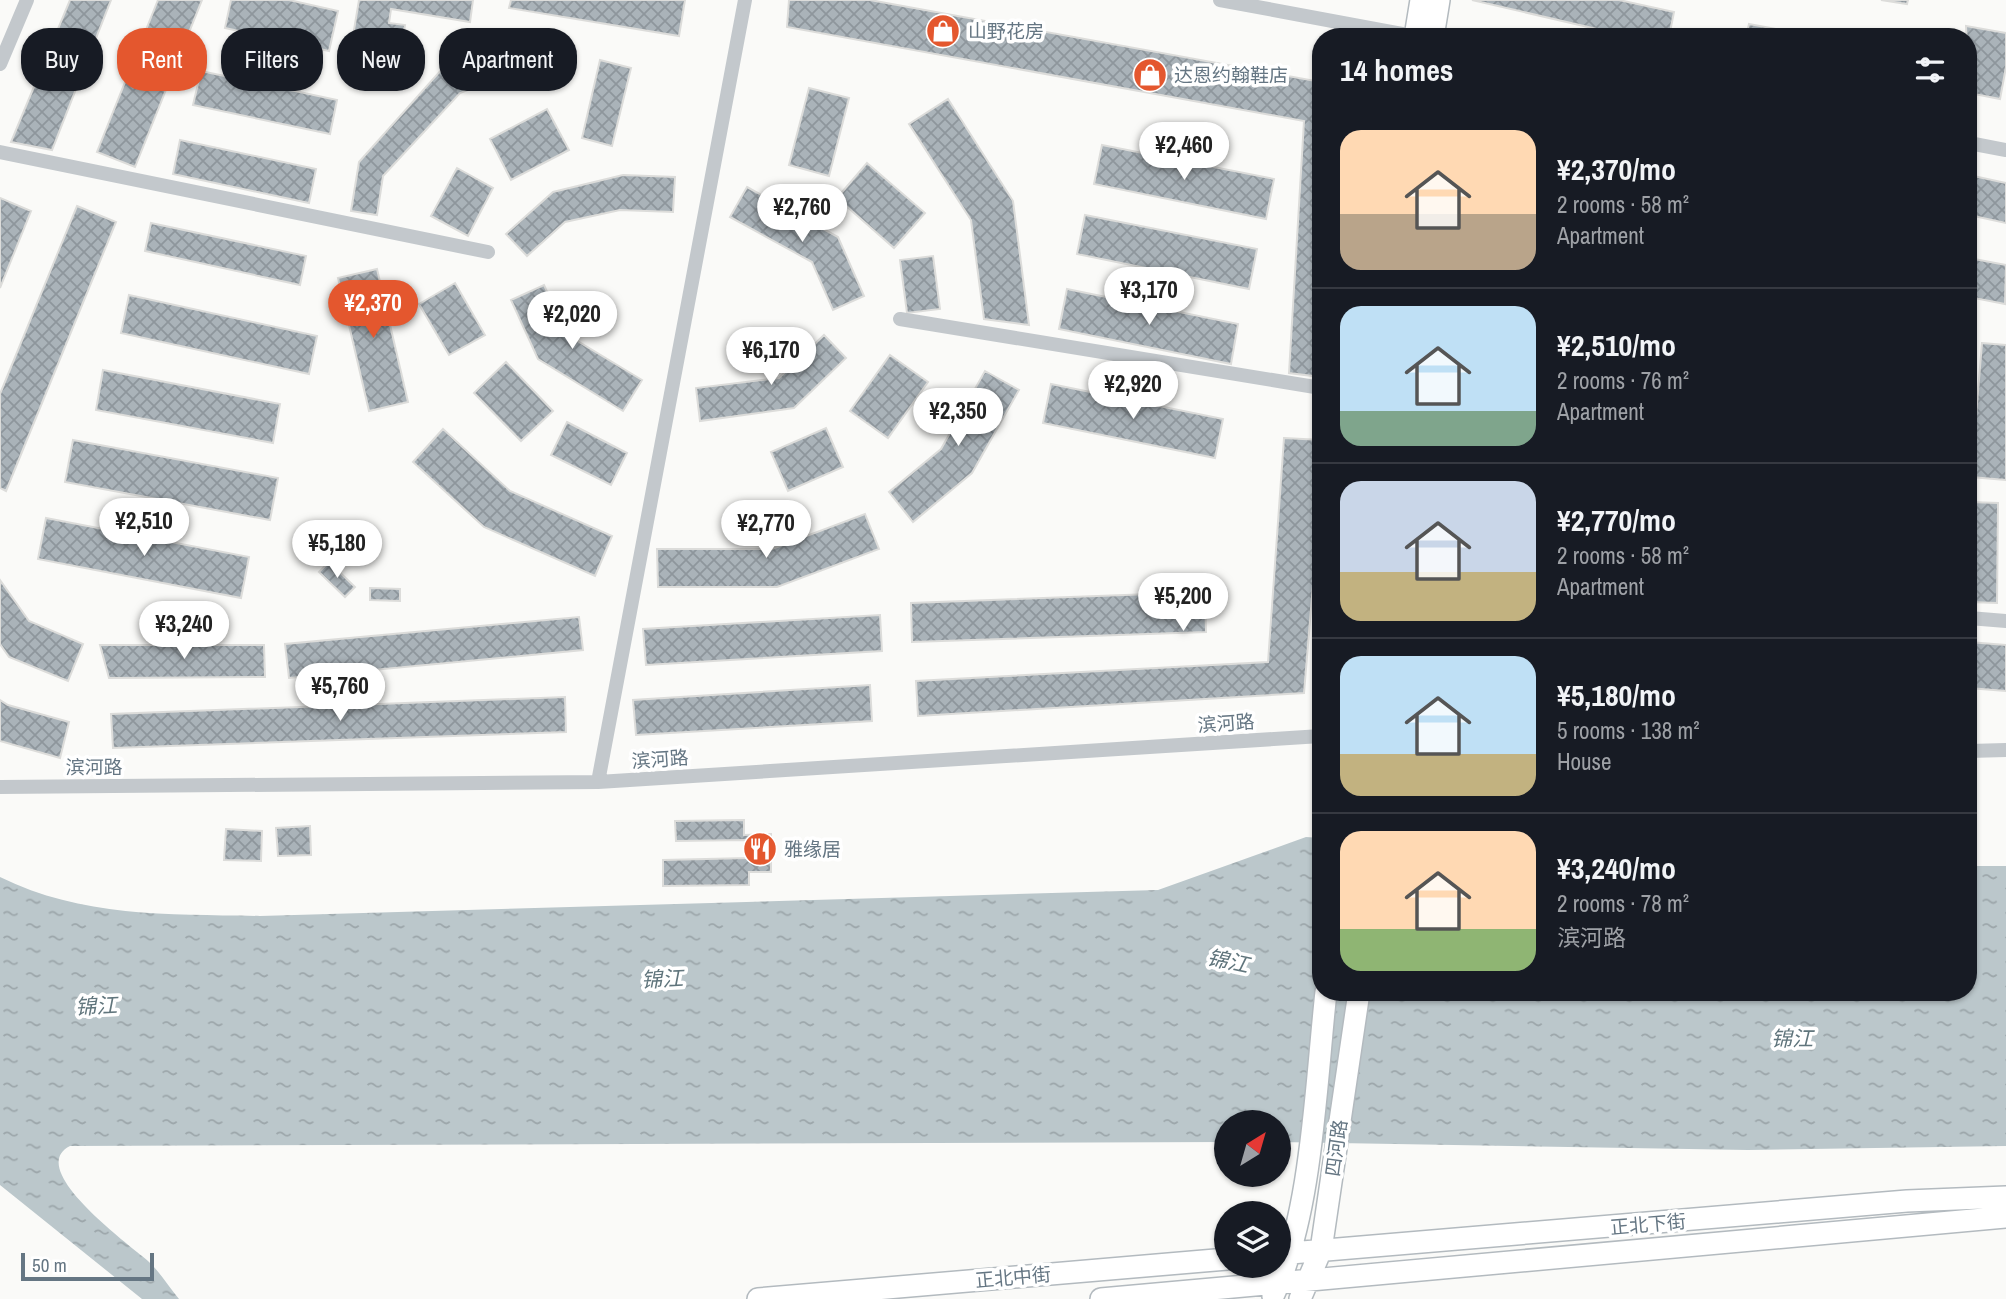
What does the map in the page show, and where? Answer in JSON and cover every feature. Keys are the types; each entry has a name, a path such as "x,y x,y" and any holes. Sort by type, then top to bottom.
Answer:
{"street":[{"path":"0,64 27,0"},
{"path":"598,782 746,0"},
{"path":"1220,0 1372,28"},
{"path":"1417,28 1421,0"},
{"path":"1434,28 1439,0"},
{"path":"1977,145 2006,150"},
{"path":"0,152 488,252"},
{"path":"900,319 1312,387"},
{"path":"1977,619 2006,621"},
{"name":"滨河路","path":"0,787 598,782 1312,737"},
{"path":"1977,751 2006,750"},
{"name":"四河路","path":"1291,1228 1307,1160 1324,1001"},
{"name":"四河路","path":"1304,1291 1321,1250 1358,1001"},
{"name":"正北下街","path":"1291,1253 1907,1201 2006,1197"},
{"name":"正北下街","path":"1304,1291 2006,1217"},
{"name":"正北中街","path":"758,1299 1214,1260"},
{"path":"1101,1299 1304,1291"}],"water":[{"name":"锦江","path":"1306,837 1312,837 1312,1001 1977,1001 1977,866 2006,866 2006,1146 1748,1150 1292,1142 1292,1110 1214,1110 1214,1142 70,1146 59,1157 60,1172 70,1189 104,1224 152,1265 179,1299 142,1299 0,1185 0,877 31,890 95,907 160,914 260,916 1158,890"}],"building":[{"path":"70,0 111,0 100,28 58,28"},
{"path":"158,0 202,0 191,28 147,28"},
{"path":"231,0 289,0 338,11 329,51 323,50 323,28 225,28"},
{"path":"359,0 473,0 470,22 391,9 389,23 405,25 405,28 354,28"},
{"path":"511,0 685,0 679,36 509,8"},
{"path":"789,0 870,0 1312,80 1312,376 1289,373 1304,121 787,27"},
{"path":"1472,0 1619,0 1674,12 1671,28 1592,28"},
{"path":"1881,0 1908,0 1907,4"},
{"path":"1749,24 1771,28 1748,28"},
{"path":"1966,26 2006,33 2006,67 2000,99 1977,95 1977,28"},
{"path":"600,60 631,68 612,146 582,138"},
{"path":"207,72 221,75 221,91 295,91 337,100 330,134 193,105 196,91 207,91"},
{"path":"439,72 439,91 465,91 460,93 383,176 377,215 351,211 359,162"},
{"path":"809,88 849,98 829,176 789,165"},
{"path":"32,91 75,91 52,150 11,142"},
{"path":"121,91 165,91 135,167 97,152"},
{"path":"948,99 1013,201 1029,325 984,319 971,220 909,124"},
{"path":"547,109 569,150 511,180 490,139"},
{"path":"180,140 316,169 309,203 173,174"},
{"path":"1102,145 1274,179 1266,219 1094,184"},
{"path":"867,163 925,213 894,248 837,198"},
{"path":"457,168 493,188 468,236 431,216"},
{"path":"623,175 675,177 673,212 620,210 565,222 527,256 506,234 553,192"},
{"path":"1977,177 2006,183 2006,223 1977,217"},
{"path":"747,187 838,237 864,296 833,310 812,262 730,217"},
{"path":"0,198 31,211 0,288"},
{"path":"77,206 116,222 6,491 0,488 0,394"},
{"path":"1085,215 1257,249 1249,289 1077,254"},
{"path":"151,223 306,256 300,285 145,251"},
{"path":"933,256 940,309 907,313 900,260"},
{"path":"1977,260 2006,265 2005,304 1977,299"},
{"path":"377,269 408,402 369,411 338,278"},
{"path":"455,283 485,335 449,355 419,304"},
{"path":"544,285 566,334 642,380 623,411 538,359 511,300"},
{"path":"1067,289 1238,324 1231,364 1059,329"},
{"path":"129,295 317,336 309,374 121,333"},
{"path":"824,335 846,358 794,408 700,421 696,388 779,378"},
{"path":"1982,343 2006,345 2006,480 1977,478 1977,404"},
{"path":"890,355 928,382 888,438 850,411"},
{"path":"506,362 553,411 521,441 474,393"},
{"path":"103,370 280,404 273,443 96,410"},
{"path":"985,371 1019,390 972,473 913,522 889,492 941,449"},
{"path":"1051,384 1223,419 1215,458 1043,423"},
{"path":"567,422 627,453 611,485 551,455"},
{"path":"826,428 843,467 788,491 771,452"},
{"path":"443,429 510,491 612,536 595,576 484,527 413,462"},
{"path":"1284,438 1312,440 1312,597 1304,693 918,716 916,681 1268,662"},
{"path":"73,440 278,478 270,520 65,482"},
{"path":"1977,502 1998,503 1997,603 1977,602"},
{"path":"865,514 879,549 777,587 658,587 657,549 772,549"},
{"path":"46,518 249,557 241,598 38,559"},
{"path":"329,562 355,587 345,597 319,572"},
{"path":"0,580 29,621 83,644 68,681 9,657 0,644"},
{"path":"370,588 400,589 400,601 370,600"},
{"path":"1205,592 1206,632 912,642 911,603"},
{"path":"880,615 882,651 646,665 643,629"},
{"path":"579,617 583,650 289,678 285,644"},
{"path":"1977,643 2006,645 2006,691 1977,689"},
{"path":"100,645 264,645 265,677 109,678"},
{"path":"870,685 872,721 636,735 633,700"},
{"path":"565,697 566,732 113,748 111,714"},
{"path":"0,700 8,705 69,722 60,758 0,741"},
{"name":"雅缘居","path":"744,820 744,835 771,834 771,872 749,872 749,885 663,886 663,860 749,858 748,840 676,841 675,821"},
{"path":"310,826 311,855 278,856 276,828"},
{"path":"226,829 262,831 261,861 224,860"}],"place":[{"name":"山野花房","path":"943,31"},
{"name":"达恩约翰鞋店","path":"1150,75"},
{"name":"雅缘居","path":"760,849"}]}
